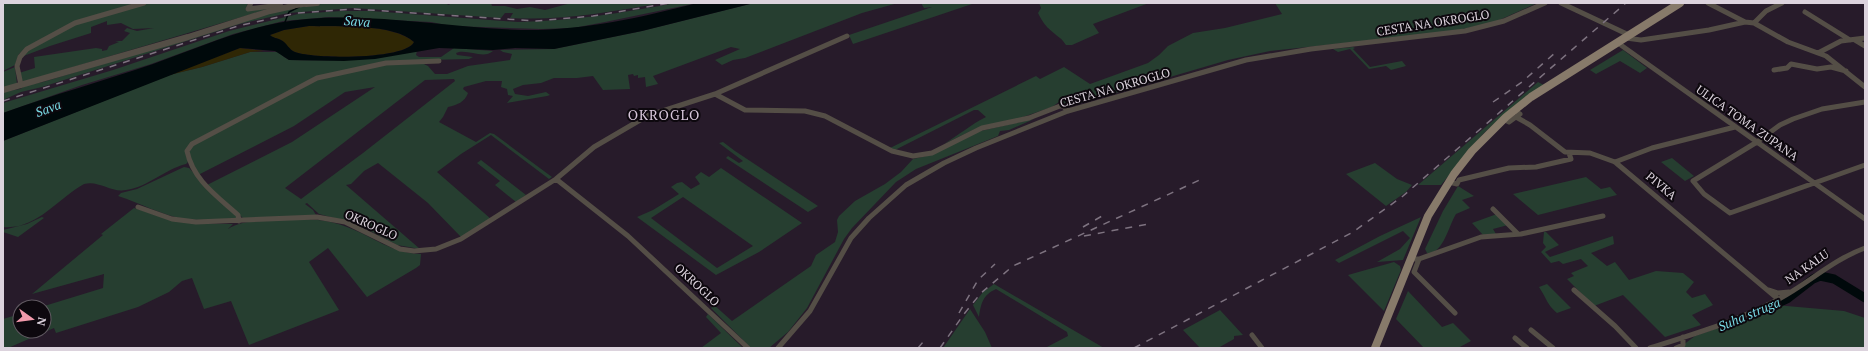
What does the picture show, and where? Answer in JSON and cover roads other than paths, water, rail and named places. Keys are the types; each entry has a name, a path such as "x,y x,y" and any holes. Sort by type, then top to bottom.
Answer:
{"main road":[{"path":"1375,348 1428,216 1455,182 1472,151 1506,121 1517,114 1537,94 1680,3"}],"street":[{"path":"21,85 17,74 17,63 22,53 27,48 75,23 144,3"},
{"path":"251,3 248,10 280,5 282,7"},
{"path":"3,90 188,37 282,7 317,3"},
{"name":"CESTA NA OKROGLO","path":"778,348 790,336 810,311 851,238 886,201 906,185 944,163 976,148 1068,111 1266,56 1465,31 1504,21 1545,3"},
{"path":"1561,3 1624,39 1641,40 1666,34 1709,30 1745,22 1754,23 1788,42 1818,53 1835,62 1865,87"},
{"path":"1708,3 1745,22"},
{"path":"1754,23 1766,12 1782,3"},
{"path":"1805,12 1865,46"},
{"name":"OKROGLO","path":"138,207 166,217 188,221 239,221 310,217 328,218 351,225 400,249 425,251 447,245 460,239 556,179 594,147 620,133 646,116 715,94 847,36"},
{"path":"1818,53 1836,43 1865,38"},
{"name":"ULICA TOMA ZUPANA","path":"1624,39 1735,127 1865,219"},
{"path":"239,221 238,215 208,189 189,165 186,151 192,144 317,78 386,63 439,61"},
{"path":"1774,70 1787,68 1791,64 1817,69 1831,67 1846,71"},
{"path":"715,94 739,107 750,111 796,109 815,112 902,154 917,156 936,151 976,130 1031,118 1060,106 1063,106 1068,111"},
{"path":"1865,102 1833,105 1804,115 1763,136 1757,142 1693,181 1694,185 1730,213 1865,164"},
{"path":"1455,182 1509,168 1536,166 1571,160 1569,153 1517,114"},
{"path":"1615,162 1652,148 1735,127"},
{"name":"PIVKA","path":"1569,153 1590,154 1615,162 1778,299"},
{"name":"OKROGLO","path":"556,179 628,236 748,348"},
{"path":"1493,209 1518,234"},
{"path":"1410,259 1419,260 1481,237 1518,234 1602,216"},
{"name":"NA KALU","path":"1650,348 1750,313 1792,291 1831,262 1865,248"},
{"path":"1419,260 1414,272 1455,313"},
{"path":"1574,290 1615,326 1636,348"},
{"path":"1768,290 1784,293 1792,291"},
{"path":"1531,330 1553,348"},
{"path":"1252,335 1262,348"},
{"path":"1676,348 1683,345 1683,337"},
{"path":"1515,338 1527,348"}],"water":[{"name":"Sava","path":"697,3 754,3 642,31 554,49 515,48 493,50 439,48 375,59 344,61 289,60 275,51 240,48 3,141 3,113 153,64 228,36 287,21 360,18 387,19 494,29 543,30 588,26 675,9","holes":["309,26 349,26 379,29 405,36 414,42 407,48 395,52 378,55 338,57 295,52 291,50 283,41 270,35 284,30"]}],"waterway":[{"path":"285,22 289,12 299,7"},
{"name":"Suha struga","path":"1753,314 1787,299 1813,279 1820,276 1834,279 1865,298"}],"railway":[{"path":"3,101 238,26 297,13 354,9 536,21 593,16 670,3"},
{"path":"1134,348 1353,232 1403,196 1626,3"},
{"path":"1493,102 1522,82 1556,52"},
{"path":"940,348 981,293 1013,266 1204,178"},
{"path":"1083,227 1102,216"},
{"path":"1084,236 1148,224"},
{"path":"959,313 978,280 995,264"},
{"path":"918,348 923,342"}],"district":[{"name":"OKROGLO","path":"664,115"}]}
